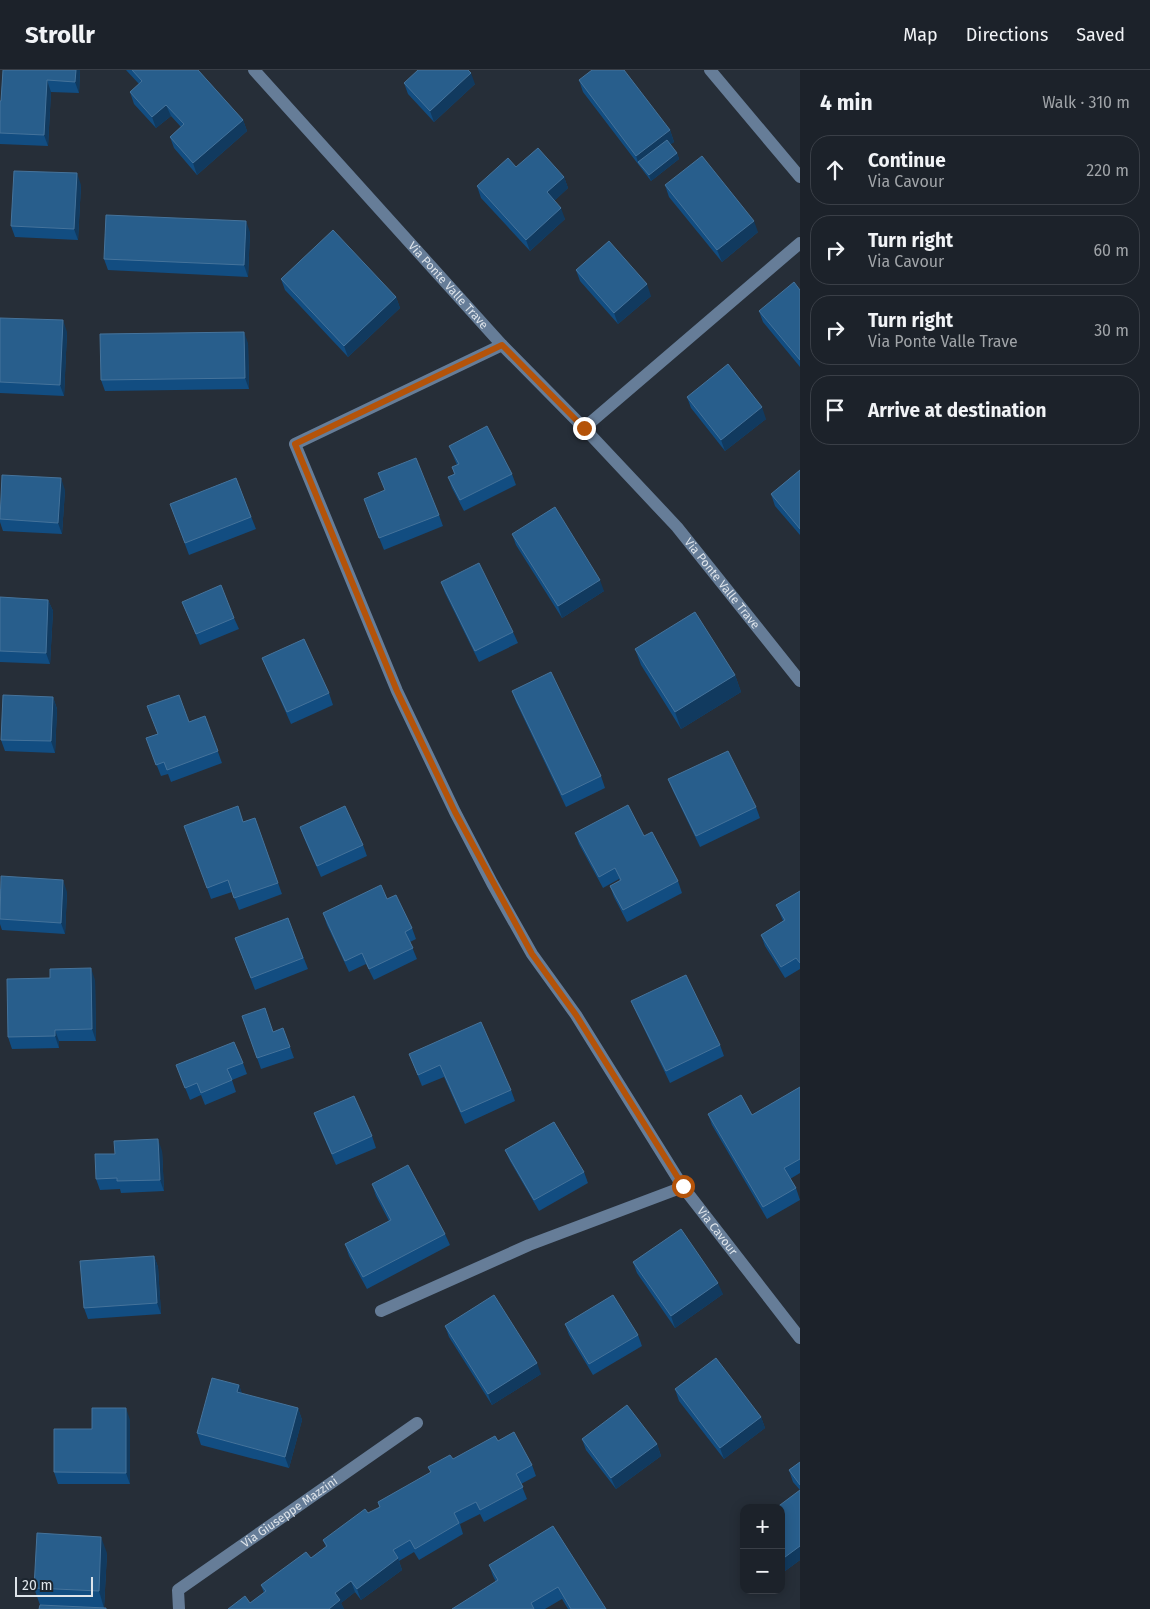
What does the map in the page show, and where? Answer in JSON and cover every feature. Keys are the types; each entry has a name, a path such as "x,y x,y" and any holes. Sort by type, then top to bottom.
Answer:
{"street":[{"name":"Via Ponte Valle Trave","path":"254,70 502,345 584,428 677,527 800,681"},
{"path":"710,70 800,177"},
{"path":"584,428 800,243"},
{"name":"Via Cavour","path":"502,345 295,444 397,691 459,820 532,954 576,1015 683,1186 800,1338"},
{"path":"381,1311 529,1245 683,1186"},
{"name":"Via Giuseppe Mazzini","path":"179,1609 178,1590 417,1423"}],"building":[{"path":"3,70 76,70 75,82 47,80 44,135 0,133 0,101"},
{"path":"132,70 198,70 243,120 193,163 170,137 184,124 166,105 152,117 130,92 142,81"},
{"path":"418,70 468,70 471,73 430,111 404,83"},
{"path":"592,70 624,70 670,130 636,156 579,80"},
{"path":"667,140 677,153 649,175 638,162"},
{"path":"538,148 564,177 547,192 561,208 526,240 477,186 508,158 516,167"},
{"path":"702,156 754,221 717,250 665,185"},
{"path":"14,171 77,173 74,229 11,226"},
{"path":"106,215 246,221 244,265 104,259"},
{"path":"333,230 396,297 344,346 281,279"},
{"path":"609,241 647,284 614,313 576,270"},
{"path":"794,282 800,290 800,360 759,311"},
{"path":"0,318 63,320 60,385 0,382"},
{"path":"244,332 245,378 101,380 100,334"},
{"path":"728,364 762,407 721,440 687,397"},
{"path":"487,426 512,474 460,500 448,477 455,474 452,467 459,464 449,446"},
{"path":"416,458 439,515 379,538 364,499 385,490 378,473"},
{"path":"800,470 800,529 771,494"},
{"path":"2,475 61,478 58,523 0,519"},
{"path":"236,478 251,517 185,543 170,504"},
{"path":"555,507 600,580 558,606 512,534"},
{"path":"479,563 513,632 475,651 441,582"},
{"path":"221,585 234,618 196,634 182,602"},
{"path":"0,597 48,600 46,653 0,651"},
{"path":"695,612 735,675 675,712 635,649"},
{"path":"304,639 329,693 287,712 262,658"},
{"path":"551,672 601,776 562,795 512,691"},
{"path":"3,695 53,697 51,741 1,740"},
{"path":"179,695 189,722 205,716 218,751 167,770 164,762 156,765 146,738 158,734 147,706"},
{"path":"728,751 756,807 696,836 668,779"},
{"path":"628,805 644,836 652,832 678,881 623,910 610,886 621,880 615,868 599,877 575,833"},
{"path":"238,806 243,822 255,818 278,883 234,898 228,880 207,888 184,826"},
{"path":"345,806 363,845 317,866 300,827"},
{"path":"1,876 63,880 61,923 0,919"},
{"path":"381,885 387,899 396,895 412,928 405,932 413,948 369,969 362,953 345,961 323,913"},
{"path":"800,891 800,963 796,958 781,967 761,935 785,920 776,905"},
{"path":"288,918 303,958 251,978 235,938"},
{"path":"91,968 92,1029 55,1030 55,1036 8,1037 7,979 50,978 50,969"},
{"path":"686,975 720,1045 666,1071 631,1001"},
{"path":"265,1008 273,1032 283,1028 290,1047 257,1058 242,1016"},
{"path":"481,1022 511,1090 461,1112 440,1065 418,1075 409,1054"},
{"path":"234,1042 243,1063 227,1069 232,1080 201,1093 197,1083 185,1088 176,1065"},
{"path":"800,1087 800,1159 784,1168 796,1188 763,1207 708,1114 741,1095 752,1115"},
{"path":"354,1096 372,1136 332,1154 314,1113"},
{"path":"554,1122 584,1172 534,1200 505,1150"},
{"path":"158,1139 160,1180 117,1181 117,1178 96,1179 95,1154 115,1154 114,1141"},
{"path":"408,1165 445,1234 363,1277 345,1244 391,1220 372,1184"},
{"path":"681,1229 718,1283 671,1316 633,1262"},
{"path":"154,1256 157,1303 84,1308 80,1261"},
{"path":"494,1295 537,1363 488,1394 445,1326"},
{"path":"613,1295 638,1335 589,1364 565,1324"},
{"path":"716,1358 761,1417 720,1448 675,1389"},
{"path":"212,1378 239,1385 237,1392 298,1408 285,1457 197,1433"},
{"path":"627,1405 657,1444 611,1478 582,1439"},
{"path":"92,1408 126,1408 126,1473 54,1472 54,1429 92,1429"},
{"path":"514,1432 532,1465 516,1474 523,1487 480,1510 476,1502 454,1513 459,1523 415,1549 410,1540 393,1550 398,1558 357,1589 351,1581 335,1593 340,1600 329,1609 228,1609 245,1596 250,1603 266,1591 261,1585 306,1552 311,1558 327,1546 323,1540 365,1509 368,1513 380,1507 378,1502 431,1472 428,1467 450,1455 453,1459 495,1436 498,1441"},
{"path":"800,1462 800,1485 789,1470"},
{"path":"800,1490 800,1546 785,1557 785,1504 781,1504"},
{"path":"553,1526 606,1609 571,1609 558,1587 531,1603 534,1609 452,1609 498,1580 489,1565"},
{"path":"37,1533 101,1537 99,1591 34,1588"},
{"path":"40,1605 106,1608 106,1609 39,1609"}],"route":[{"path":"584,428 502,345 295,444 397,691 455,812 492,883 532,954 576,1015 683,1186"}]}
